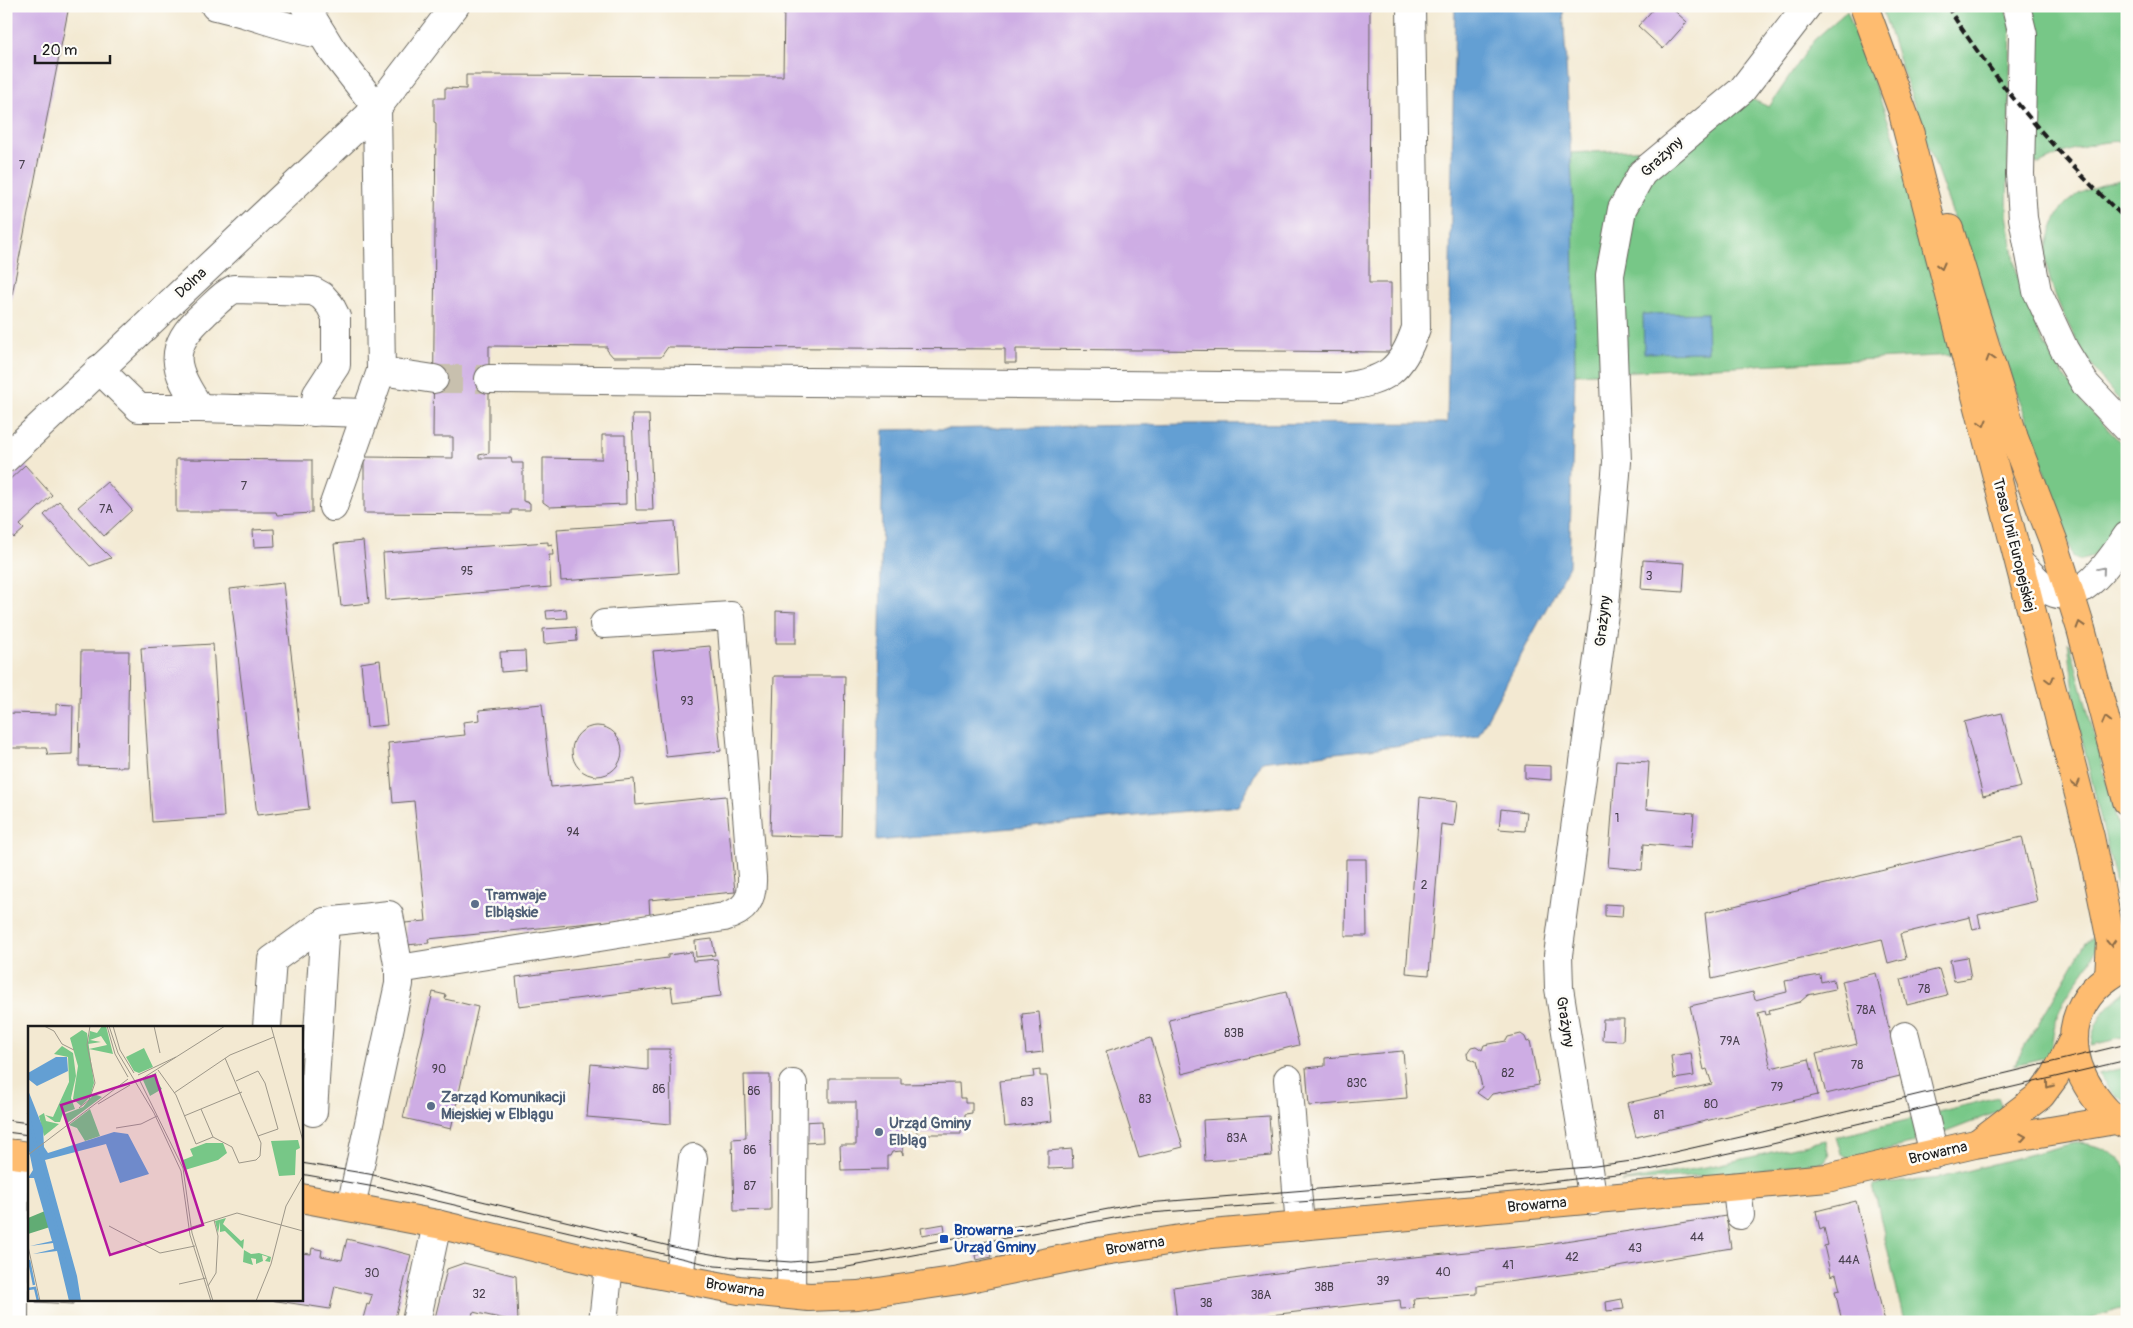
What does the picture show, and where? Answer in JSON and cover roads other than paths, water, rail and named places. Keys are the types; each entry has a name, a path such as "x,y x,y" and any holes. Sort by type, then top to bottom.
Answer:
{"main road":[{"name":"Trasa Unii Europejskiej","path":"1864,6 1904,117 1936,190 2014,438 2053,540 2093,672 2127,801"},
{"name":"Trasa Unii Europejskiej","path":"1904,117 2020,564 2104,899 2118,971"},
{"name":"Browarna","path":"1975,1144 2041,1095 2055,1076 2072,1042 2076,1025 2086,1000 2118,971"},
{"path":"2072,1042 2080,1071 2088,1086 2099,1103 2121,1122"},
{"name":"Browarna","path":"302,1198 437,1224 609,1265 739,1290 790,1295 858,1295 959,1280 1152,1243 1212,1234 1737,1188 1827,1178 1975,1144 2121,1122"}],"street":[{"path":"215,6 270,13 296,30 322,34"},
{"path":"305,6 322,34 377,108 381,371 333,507"},
{"name":"Dolna","path":"6,458 377,108 455,6"},
{"path":"489,379 1343,387 1368,384 1392,372 1409,351 1416,328 1411,6"},
{"name":"Grażyny","path":"1593,1201 1559,988 1558,955 1592,721 1605,606 1617,462 1610,275 1622,209 1642,173 1742,90 1807,6"},
{"path":"2016,6 2024,35 2020,174 2023,218 2037,291 2064,349 2086,385 2127,428"},
{"path":"200,408 186,387 178,368 176,356 179,345 192,325 234,289 300,290 313,291 322,296 330,305 336,317 336,366 317,394 314,412"},
{"path":"99,370 139,408 366,413"},
{"path":"381,371 434,378"},
{"path":"2020,564 2051,591 2058,594 2070,592 2091,582 2104,568 2127,536"},
{"path":"399,969 724,917 745,907 751,898 752,877 731,616 604,624"},
{"path":"267,1026 272,960 325,922 389,915 399,969 399,984 351,1207"},
{"path":"313,1112 325,922"},
{"path":"1905,1036 1934,1154"},
{"path":"1288,1079 1300,1226"},
{"path":"790,1295 793,1084"},
{"path":"14,1322 10,1252 17,1154"},
{"path":"679,1279 693,1158"},
{"path":"1737,1188 1740,1215"},
{"path":"416,1322 437,1224"},
{"path":"603,1322 609,1265"}],"water":[{"path":"1455,6 1563,6 1573,198 1575,374 1569,566 1478,736 1261,762 1239,806 877,841 883,430 1188,424 1447,423"},
{"path":"1707,313 1708,352 1644,353 1643,314"}],"tunnel":[{"path":"434,379 489,379"}],"tram line":[{"path":"302,1163 369,1174 682,1249 734,1258 791,1262 875,1253 1135,1204 1588,1167 1639,1160 2127,1044"},
{"path":"302,1174 386,1189 715,1266 791,1271 842,1268 1136,1214 1517,1186 1649,1170 1768,1145 2127,1060"},
{"path":"6,1120 28,1123"},
{"path":"6,1132 28,1135"}],"railway":[{"path":"1947,6 1987,64 2030,119 2077,171 2127,220"}],"place":[{"name":"Tramwaje Elbląskie","path":"475,904"},
{"name":"Zarząd Komunikacji Miejskiej w Elblągu","path":"431,1106"},
{"name":"Urząd Gminy Elbląg","path":"879,1132"},
{"name":"Browarna - Urząd Gminy","path":"944,1239"}]}
